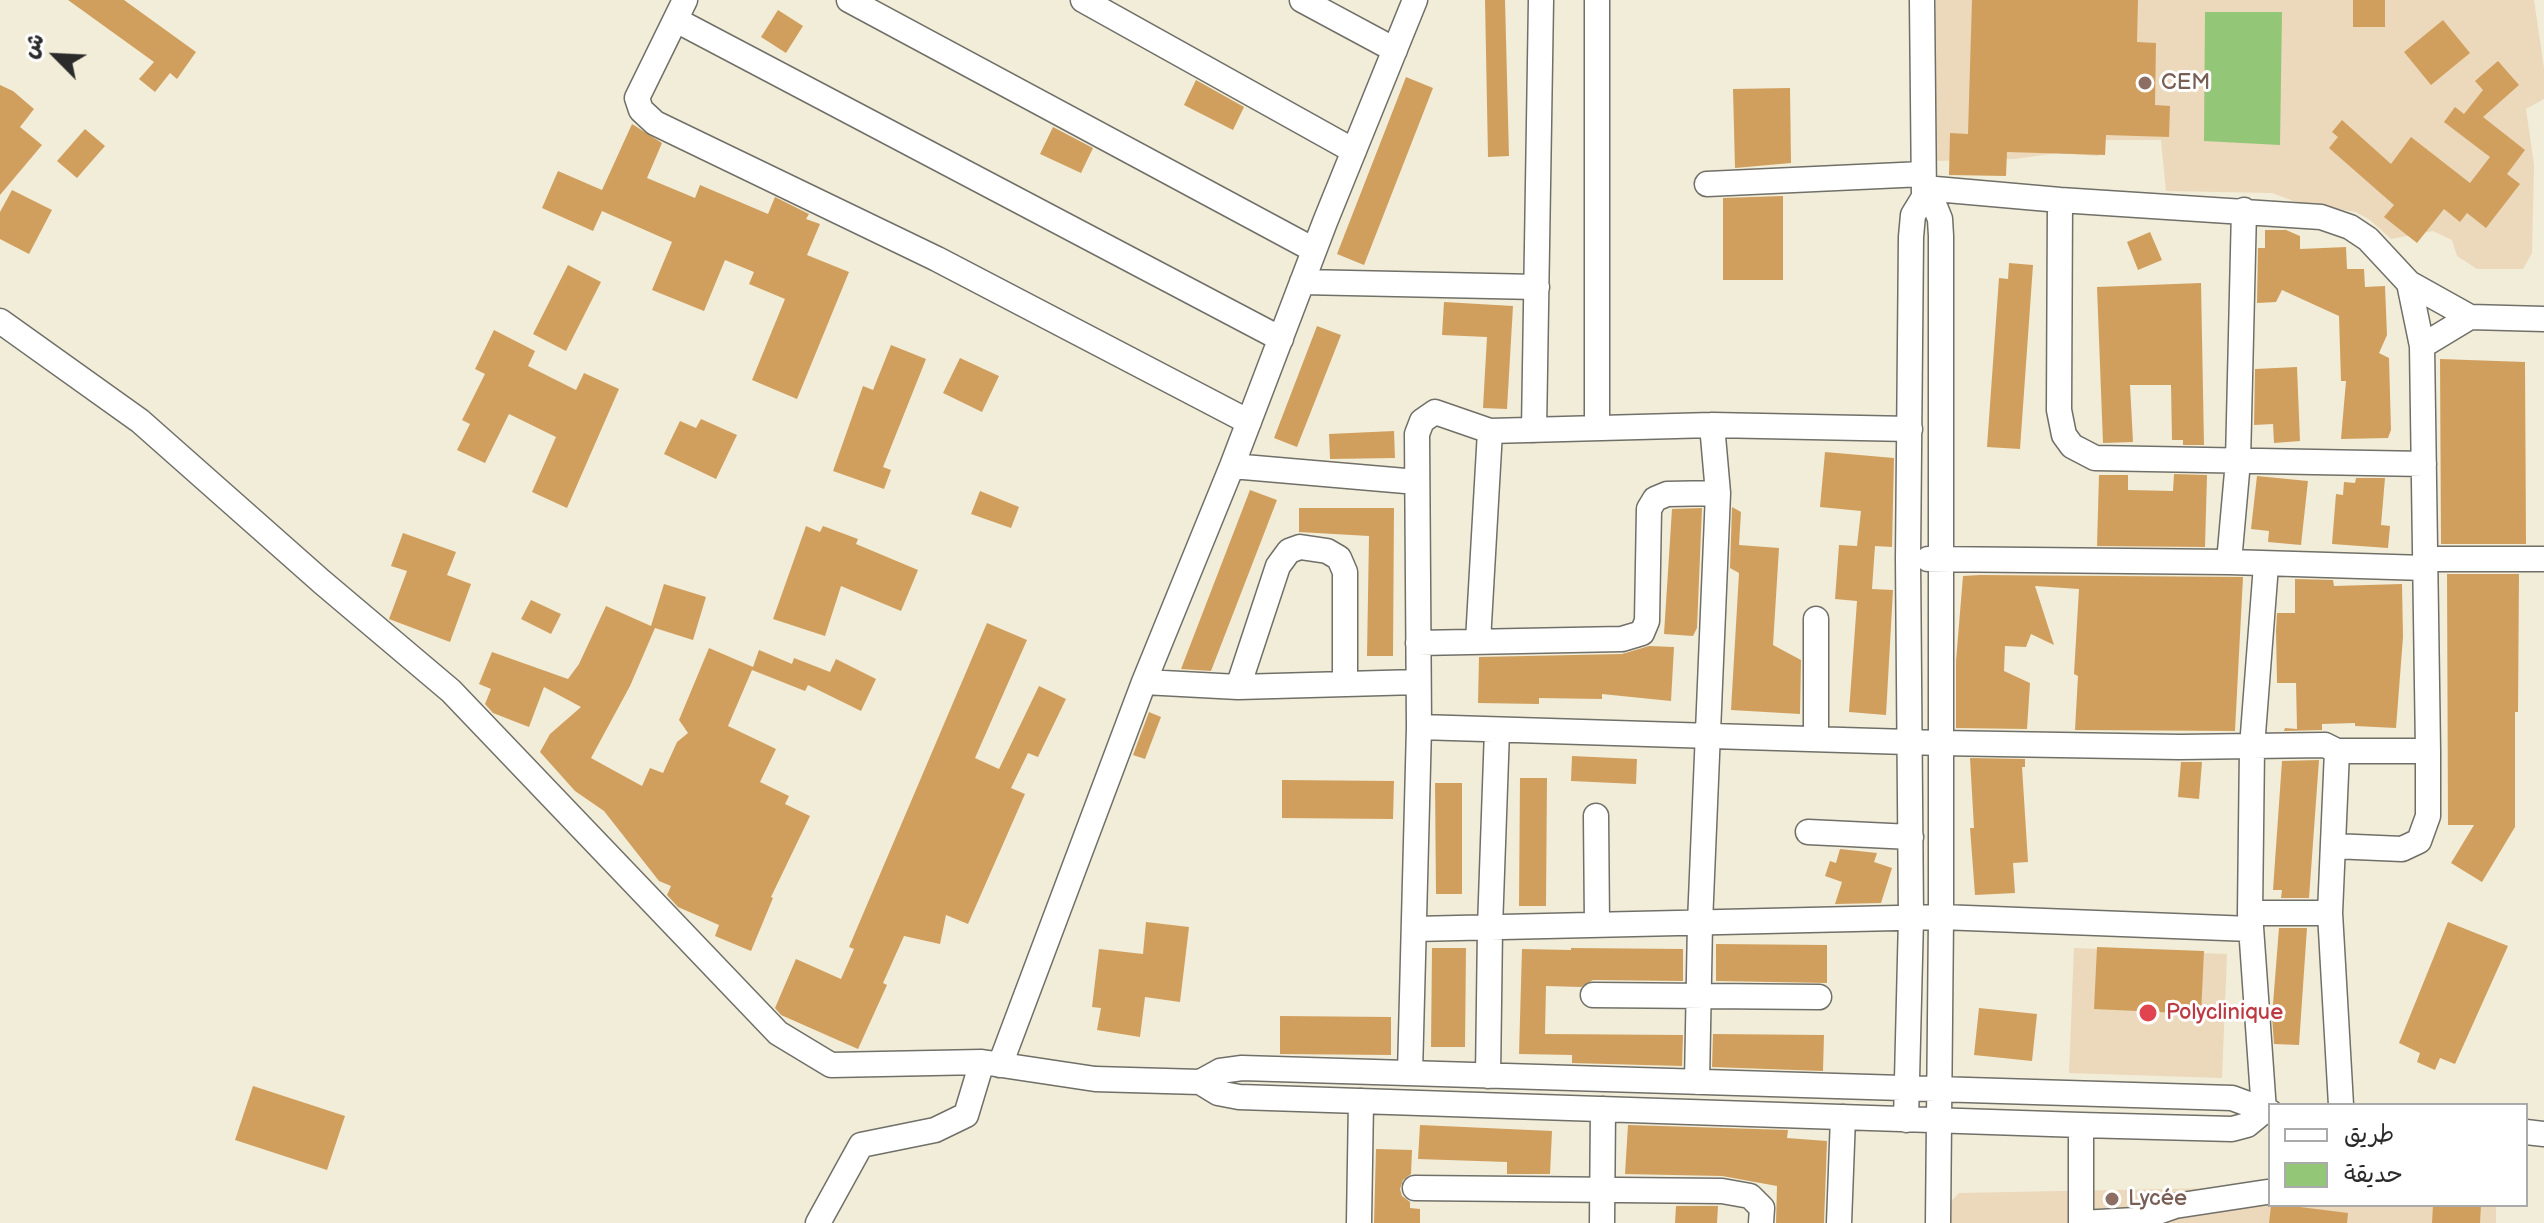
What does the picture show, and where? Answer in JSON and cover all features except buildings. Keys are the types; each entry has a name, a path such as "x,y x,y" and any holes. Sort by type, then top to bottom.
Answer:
{"street":[{"path":"849,0 1314,250"},
{"path":"1083,0 1354,151"},
{"path":"1302,0 1395,50"},
{"path":"818,1223 861,1145 935,1130 966,1115 991,1063 1232,466 1314,250 1415,0"},
{"path":"1534,430 1541,0"},
{"path":"1597,0 1597,428"},
{"path":"1906,1120 1911,918 1908,559 1911,226 1923,186 1922,0"},
{"path":"1249,422 937,259 655,123 641,110 637,98 680,10 1281,339"},
{"path":"1707,184 1923,186 2060,200 2321,217 2350,227 2368,239 2409,283 2470,317 2544,319"},
{"path":"1923,186 1936,209 1941,236 1938,1223"},
{"path":"2060,200 2059,410 2064,435 2072,446 2095,458 2424,464"},
{"path":"2229,562 2238,461 2244,210"},
{"path":"1302,282 1537,287"},
{"path":"2333,846 2402,849 2419,841 2428,816 2422,346 2409,283"},
{"path":"2422,346 2470,317"},
{"path":"0,321 140,421 451,691 778,1033 831,1065 991,1063 1095,1079 1200,1082 1228,1096 1906,1120 2232,1129 2247,1125 2267,1111"},
{"path":"1410,1073 1419,727 1417,434 1422,421 1435,412 1490,431 1712,425 1910,429"},
{"path":"1697,1082 1700,923 1718,493 1712,425"},
{"path":"1478,641 1490,431"},
{"path":"1232,466 1417,482"},
{"path":"1418,643 1622,639 1642,633 1647,621 1649,509 1655,499 1667,494 1718,493"},
{"path":"1238,687 1278,566 1289,551 1300,547 1327,551 1339,558 1345,572 1345,684"},
{"path":"1908,559 2266,565 2425,564 2544,559"},
{"path":"2266,565 2252,747 2251,921 2267,1111"},
{"path":"1816,619 1816,739"},
{"path":"1144,682 1238,687 1418,682"},
{"path":"1419,727 1940,743 2325,745 2337,751 2428,751"},
{"path":"1488,1076 1497,730"},
{"path":"2337,751 2330,913 2341,1103"},
{"path":"1596,816 1597,925"},
{"path":"1808,832 1911,837"},
{"path":"1414,929 1941,917 2251,921 2330,913"},
{"path":"1593,995 1819,997"},
{"path":"1200,1082 1220,1071 1242,1068 2232,1098 2247,1101 2267,1111"},
{"path":"1359,1223 1361,1101"},
{"path":"1602,1223 1603,1109"},
{"path":"1839,1223 1843,1117"},
{"path":"2081,1125 2081,1222 2135,1220 2175,1206 2267,1192"},
{"path":"1415,1188 1722,1191 1750,1196 1762,1208 1761,1223"}],"shaded area":[{"name":"CEM","path":"1936,0 2534,0 2544,68 2544,99 2526,109 2534,165 2532,253 2523,269 2477,269 2457,256 2452,240 2433,231 2391,239 2356,212 2296,202 2272,193 2166,191 2161,140 2101,140 2098,156 2057,153 2015,159 1930,161"},
{"name":"Polyclinique","path":"2074,948 2227,954 2222,1078 2069,1073"},
{"name":"Lycée","path":"2268,1187 2268,1207 2496,1207 2496,1223 1939,1223 1939,1214 1959,1193"}],"green space":[{"path":"2205,12 2282,12 2280,145 2204,141"}],"place":[{"name":"CEM","path":"2145,83"},
{"name":"Polyclinique","path":"2148,1013"},
{"name":"Lycée","path":"2112,1199"}]}
